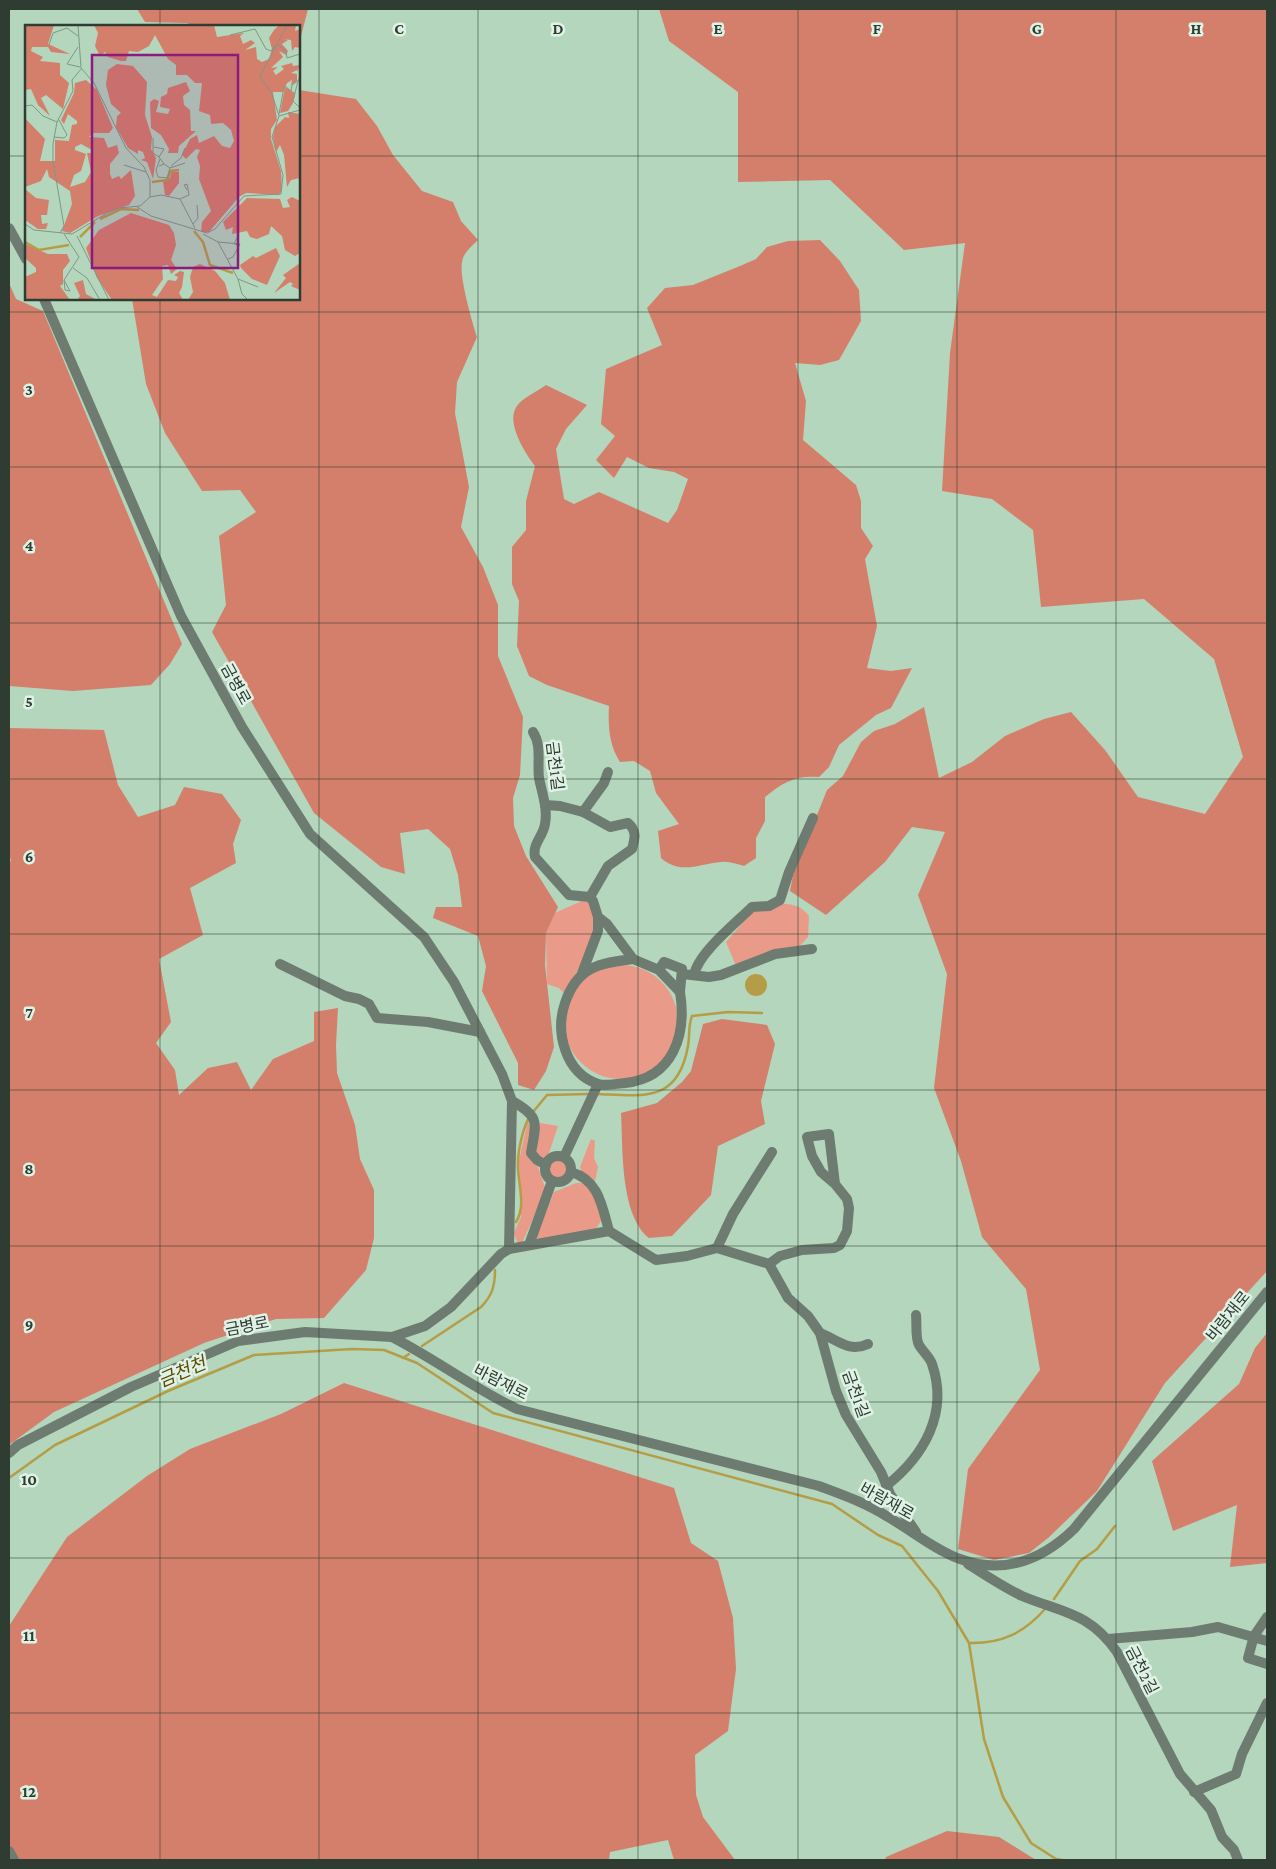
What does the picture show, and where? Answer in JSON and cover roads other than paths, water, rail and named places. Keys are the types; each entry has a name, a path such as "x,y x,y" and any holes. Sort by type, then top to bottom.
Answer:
{"street":[{"path":"9,228 25,257"},
{"name":"금병로","path":"9,1453 18,1445 131,1387 238,1341 305,1332 392,1337 425,1326 436,1320 505,1252 512,1101 502,1074 454,982 424,937 310,834 242,727 181,616 44,300"},
{"name":"금천1길","path":"533,732 538,739 539,778 544,805 545,826 535,845 535,857 569,895 590,897 608,866 632,848 636,837 633,828 628,823 610,827 583,812 560,806 544,805"},
{"path":"583,812 604,783 608,772"},
{"path":"694,975 696,966 700,961 752,907 769,906 780,900 789,872 813,818"},
{"path":"581,976 598,931 598,917 590,897"},
{"path":"598,917 613,932 633,959"},
{"path":"682,974 709,977 721,975 775,954 812,949"},
{"path":"595,1090 570,1061 562,1041 564,1008 570,989 581,976 602,963 633,959 659,970 680,992"},
{"path":"564,1157 595,1090 615,1084 643,1080 654,1075 663,1067 678,1042 682,1012 680,992 682,969 677,965 664,962 659,970"},
{"path":"280,964 345,996 359,999 369,1004 382,1018 428,1022 480,1032"},
{"path":"512,1101 531,1115 537,1128 531,1153 537,1160 546,1165"},
{"path":"505,1252 609,1231 656,1260 687,1256 717,1248 769,1264 780,1256 802,1250 827,1249 840,1245 847,1231 849,1208 847,1199 835,1184 821,1172 807,1138 829,1134 835,1184"},
{"path":"717,1248 733,1214 772,1152"},
{"path":"555,1156 564,1157 570,1163 571,1172 564,1181 552,1181 547,1176 546,1165 555,1156"},
{"path":"571,1172 581,1175 598,1191 609,1231"},
{"path":"529,1246 552,1181"},
{"name":"금천1길","path":"769,1264 788,1298 808,1316 820,1333 836,1391 846,1415 886,1486 918,1535"},
{"name":"바람재로","path":"392,1337 517,1410 819,1486 856,1500 958,1559 988,1566 1006,1565 1040,1556 1064,1540 1267,1292"},
{"path":"886,1486 917,1456 933,1427 937,1394 932,1365 918,1344 916,1315"},
{"path":"820,1333 845,1346 860,1348 868,1344"},
{"name":"금천2길","path":"958,1559 1020,1595 1083,1618 1108,1639 1117,1652 1176,1767 1194,1792 1211,1810 1222,1837 1234,1850 1238,1860"},
{"path":"1267,1617 1254,1636 1248,1658 1267,1664"},
{"path":"1108,1639 1192,1632 1218,1627 1267,1641"},
{"path":"1194,1792 1236,1774 1242,1754 1267,1703"},
{"path":"9,1851 14,1860"}],"waterway":[{"path":"597,1094 644,1095 667,1087 676,1078 683,1065 692,1016 728,1012 762,1013"},
{"path":"533,1112 547,1095 589,1094"},
{"path":"516,1222 521,1208 518,1158 523,1132 530,1116"},
{"path":"422,1346 481,1307 488,1299 492,1290 495,1270"},
{"name":"금천천","path":"9,1478 55,1445 168,1391 254,1355 352,1349 384,1350 417,1363 493,1413 832,1504 878,1535 902,1546 938,1591 969,1643 984,1739 1003,1797 1031,1843 1056,1859 1062,1860"},
{"path":"403,1358 409,1354"},
{"path":"1054,1599 1080,1561 1097,1549 1115,1526"},
{"path":"969,1643 1002,1639 1020,1631 1045,1609"}]}
